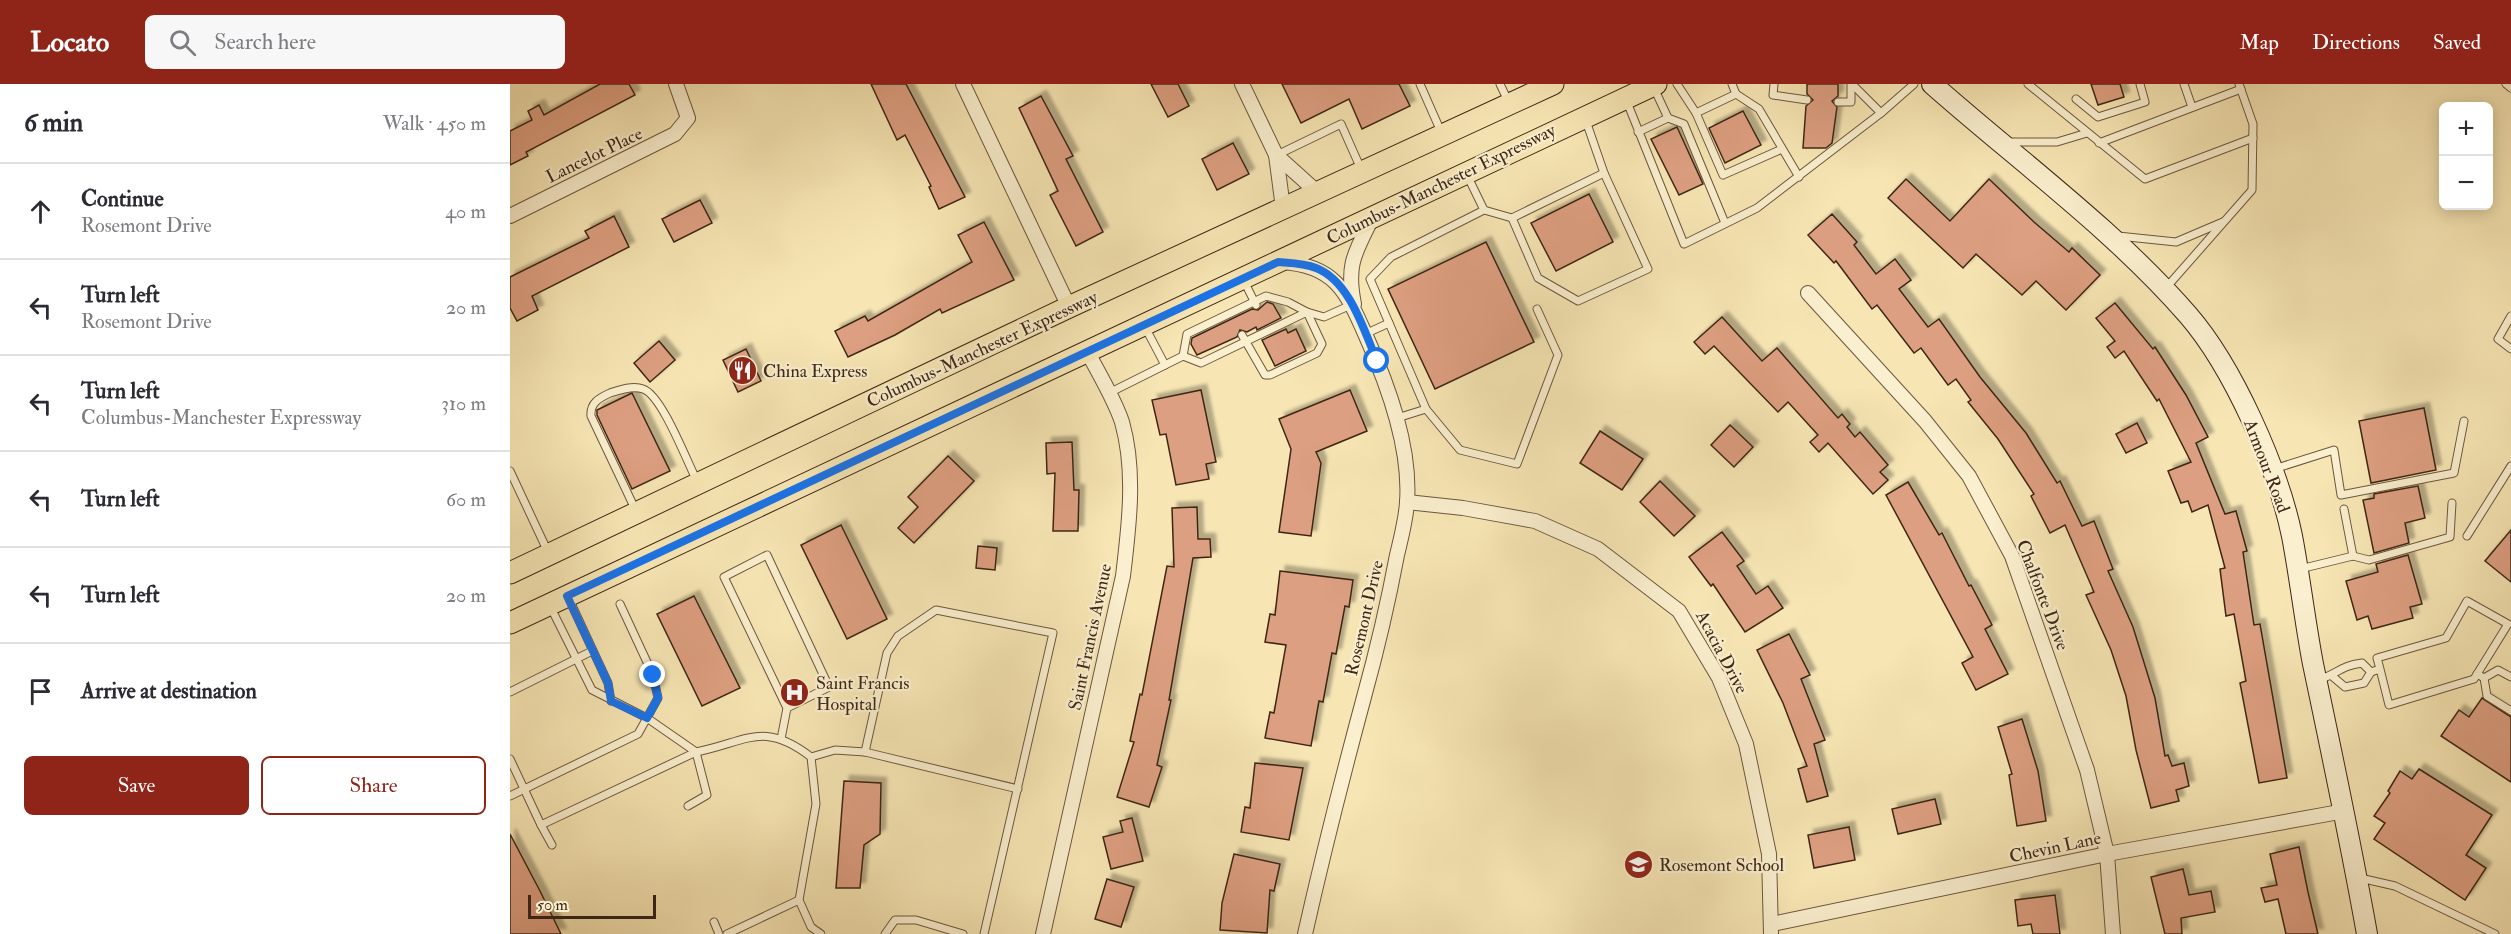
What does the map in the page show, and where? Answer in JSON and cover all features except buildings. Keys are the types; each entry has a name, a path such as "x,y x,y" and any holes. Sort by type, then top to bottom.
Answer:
{"main road":[{"name":"Columbus-Manchester Expressway","path":"510,623 1372,218 1624,97 1654,85"},
{"name":"Columbus-Manchester Expressway","path":"510,573 1069,307 1545,86"}],"street":[{"name":"Lancelot Place","path":"510,216 651,148 675,134 688,118 676,84"},
{"path":"963,84 1069,307"},
{"path":"1242,84 1276,155 1283,208"},
{"name":"Armour Road","path":"1932,84 2107,235 2190,317 2225,371 2260,440 2291,533 2297,570 2324,678 2367,934"},
{"path":"1276,155 1317,192"},
{"name":"Rosemont Drive","path":"1354,309 1350,267 1372,218"},
{"name":"Rosemont Drive","path":"1278,262 1301,263 1328,274 1354,309 1377,361 1395,419 1405,462 1407,502 1384,622 1328,832 1305,934"},
{"name":"Chalfonte Drive","path":"1808,293 1924,421 1969,476 2012,556 2087,771 2107,854 2113,934"},
{"name":"Saint Francis Avenue","path":"1043,934 1123,576 1130,523 1128,468 1122,423 1087,351"},
{"name":"Acacia Drive","path":"1407,502 1463,508 1535,521 1598,549 1679,611 1719,678 1746,744 1769,854 1772,929"},
{"name":"Chevin Lane","path":"1772,929 2107,854 2345,811"}],"lane":[{"path":"1421,84 1442,135"},
{"path":"1500,84 1509,104"},
{"path":"1677,84 1695,113 1723,175 1782,149"},
{"path":"1732,84 1736,94 1759,109 1799,177"},
{"path":"1774,84 1773,95 1807,100"},
{"path":"1838,102 1851,102 1852,84"},
{"path":"1852,84 1881,113"},
{"path":"1624,97 1684,244 1757,208 1881,113 1914,84"},
{"path":"2028,84 2145,179 2253,138"},
{"path":"2076,99 2098,117 2145,102 2140,84"},
{"path":"2184,84 2192,108"},
{"path":"2506,84 2511,88"},
{"path":"1654,85 1668,118"},
{"path":"2099,142 2192,108 2240,87 2253,124 2252,190 2164,291"},
{"path":"1695,113 1736,94"},
{"path":"1512,218 1538,279 1578,301 1648,268 1604,173 1596,142 1584,116"},
{"path":"1638,132 1668,118 1684,124 1725,223"},
{"path":"1276,155 1341,124 1362,171"},
{"path":"1998,142 2057,142 2087,133"},
{"path":"1466,172 1484,210"},
{"path":"1537,309 1558,354 1517,464 1460,450 1426,409 1370,279 1391,257 1484,210 1512,218 1604,173"},
{"path":"2107,235 2176,242 2225,221"},
{"path":"1243,278 1255,304"},
{"path":"1183,356 1187,334 1255,304 1266,296 1288,302 1307,312 1324,317 1354,309"},
{"path":"1109,393 1183,356 1201,363 1219,350 1243,338 1307,312"},
{"path":"1243,338 1260,372 1270,375 1321,349 1322,344 1307,312"},
{"path":"2511,315 2498,339 2511,349"},
{"path":"1365,334 1389,323"},
{"path":"1144,324 1165,365"},
{"path":"637,513 591,416 593,404 600,398 631,388 642,388 650,393 664,415 698,484"},
{"path":"1395,419 1426,409"},
{"path":"2271,470 2334,450 2341,495 2454,473 2464,421"},
{"path":"2467,536 2511,466"},
{"path":"510,471 549,554"},
{"path":"2297,570 2353,556 2368,560 2450,537 2452,504"},
{"path":"2344,509 2353,556"},
{"path":"781,739 787,708 724,577 767,555 830,687 787,708"},
{"path":"558,600 592,651 608,683 611,701"},
{"path":"558,600 578,660 592,690 647,718 696,752 707,795 688,806"},
{"path":"2511,677 2498,670 2480,676 2474,679 2389,705 2377,658 2446,638 2468,601 2508,624 2480,676 2487,696 2511,711"},
{"path":"510,796 638,734 658,698 653,675 620,604"},
{"path":"865,752 887,653 898,636 936,610 1053,633 984,934"},
{"path":"510,692 592,651"},
{"path":"2324,678 2343,665 2362,663 2371,672"},
{"path":"2324,678 2345,687 2364,683 2371,672 2380,669"},
{"path":"541,825 696,752 720,747 748,736 772,735 793,743 811,757 816,804 799,900 811,927 821,934"},
{"path":"811,757 835,750 865,752 1018,789"},
{"path":"510,759 552,845"},
{"path":"2357,878 2395,885 2495,934"},
{"path":"727,934 799,900"},
{"path":"885,934 895,920 916,920 963,934"},
{"path":"714,922 719,934"}],"place":[{"name":"China Express","path":"742,371"},
{"name":"Saint Francis Hospital","path":"795,693"},
{"name":"Rosemont School","path":"1638,865"}],"route":[{"path":"653,675 658,698 647,718 611,701 608,683 567,596 1278,262 1301,263 1328,274 1356,312 1377,361"}]}
